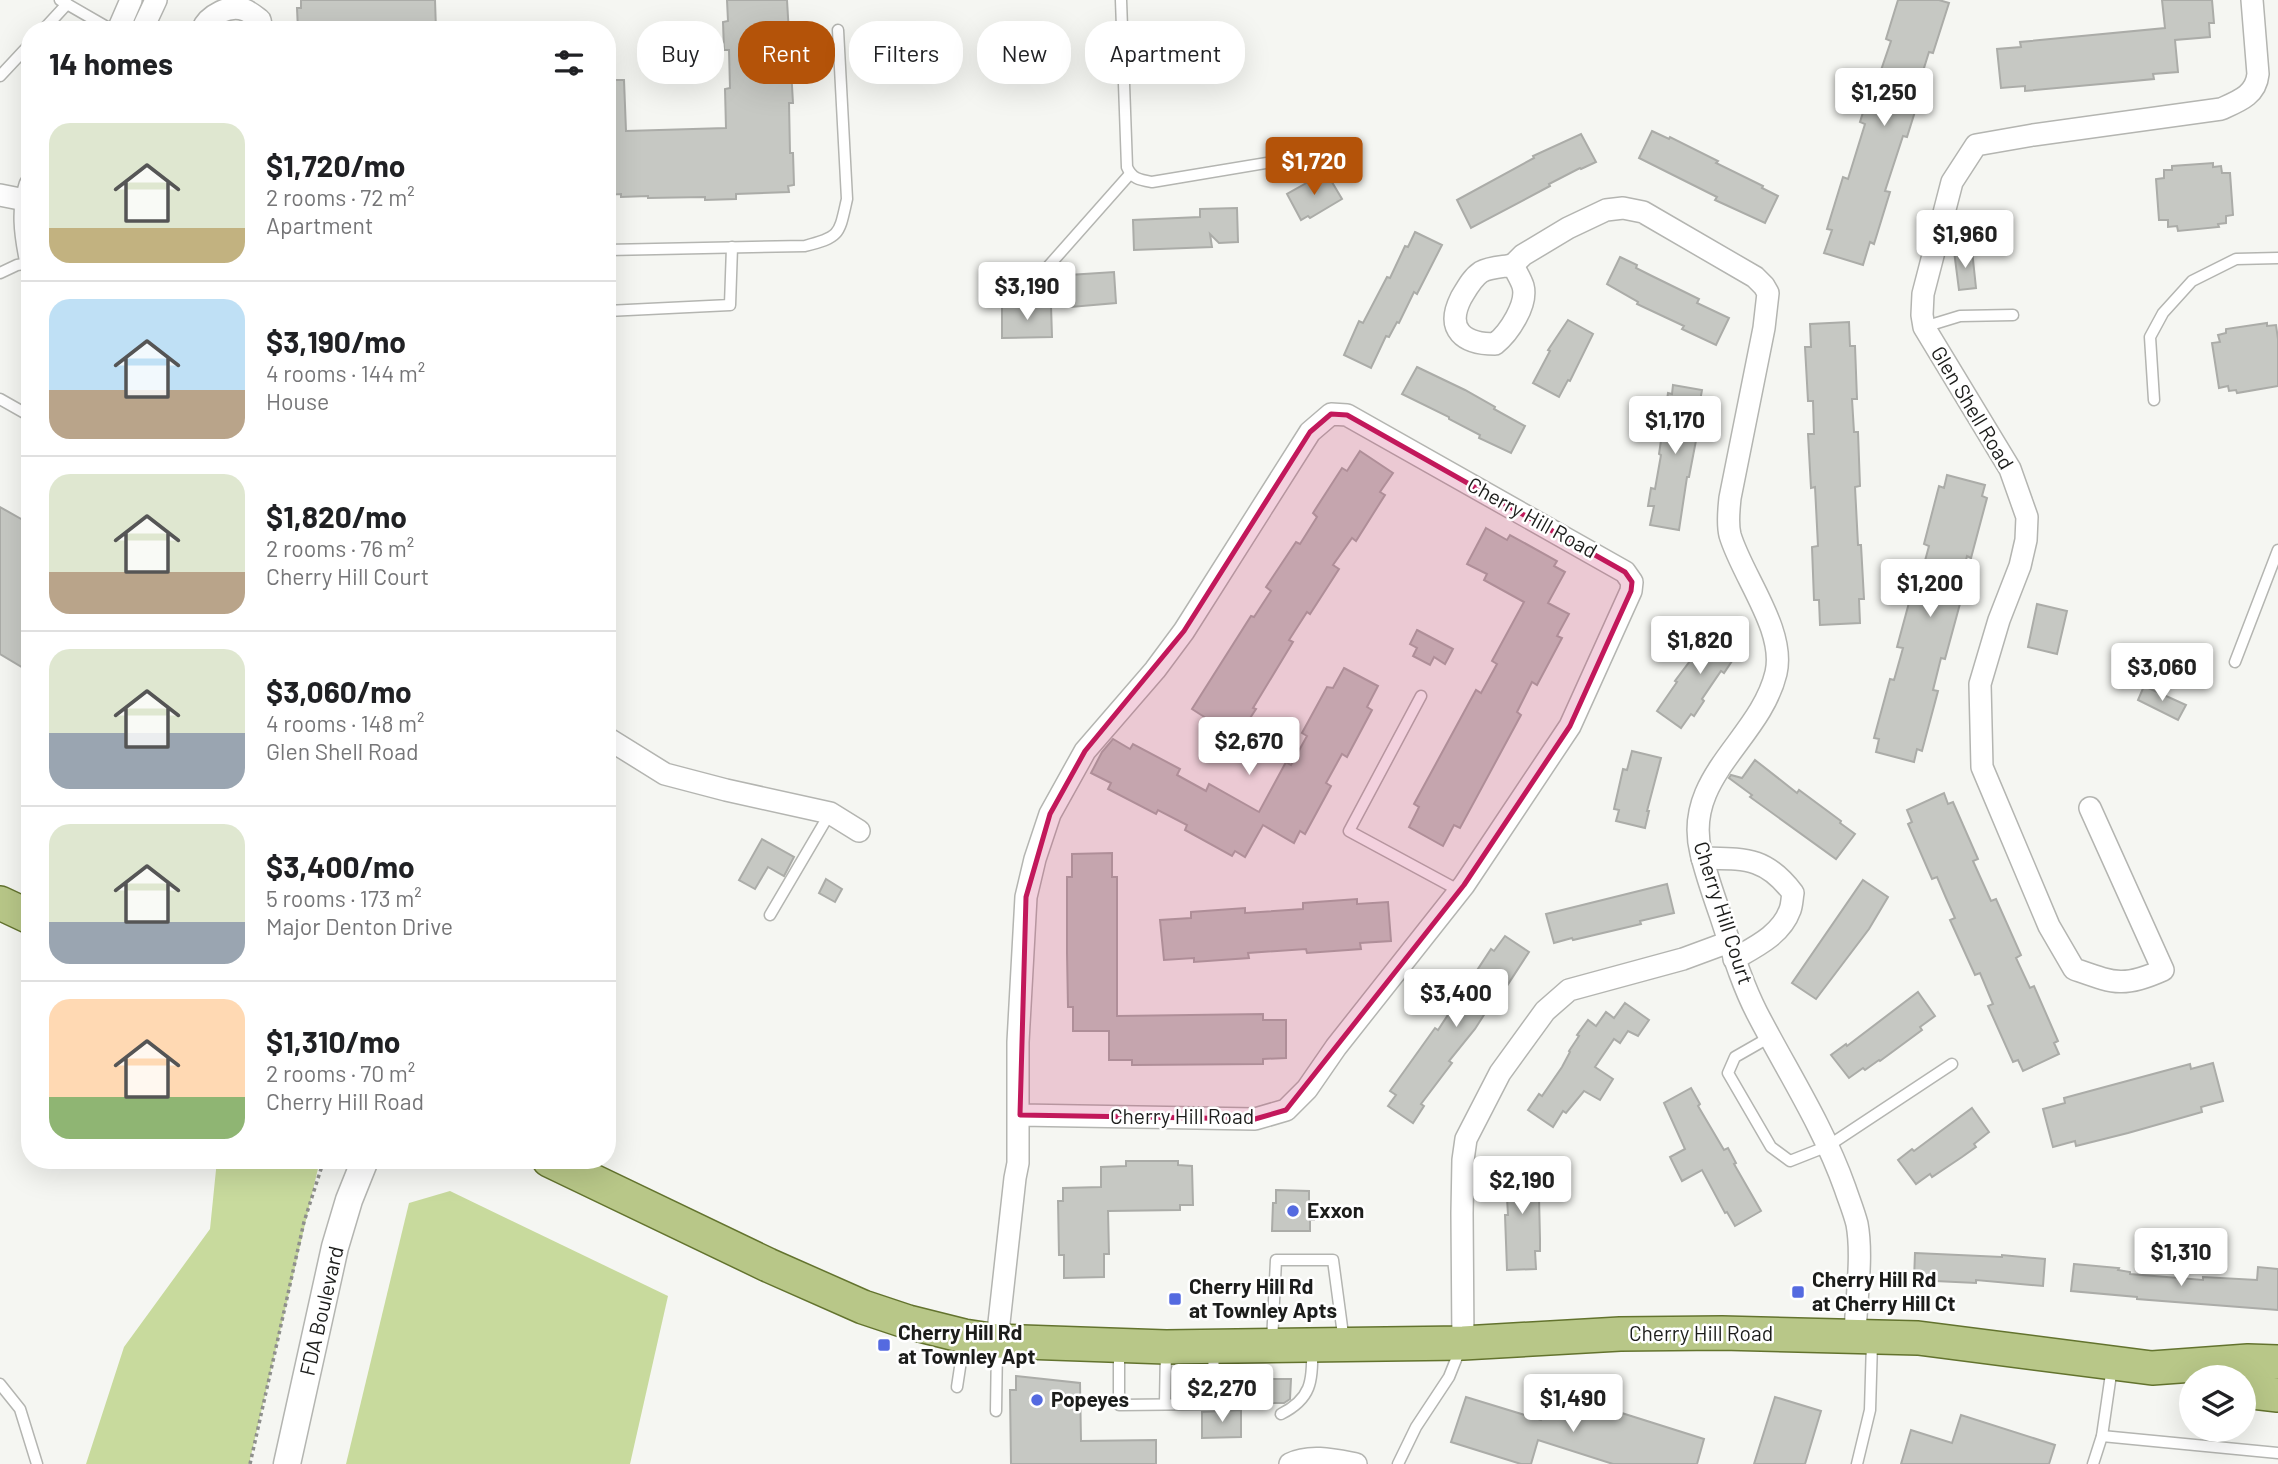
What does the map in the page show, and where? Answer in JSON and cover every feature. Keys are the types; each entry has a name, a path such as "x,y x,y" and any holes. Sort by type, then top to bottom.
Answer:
{"main road":[{"path":"0,903 21,913"},
{"name":"Cherry Hill Road","path":"568,1169 768,1265 863,1307 908,1322 997,1341 1213,1347 1463,1343 1620,1334 1864,1335 1918,1338 2152,1368 2248,1361 2278,1362"},
{"name":"Cherry Hill Road","path":"2152,1368 2179,1378"},
{"path":"2256,1392 2278,1395"}],"street":[{"path":"122,21 131,0"},
{"path":"146,21 156,0"},
{"name":"Glen Shell Road","path":"2090,808 2163,970 2141,980 2113,983 2074,969 2049,926 1982,767 1980,684 1999,620 2020,566 2027,517 2010,469 1924,327 1923,293 1952,182 1976,145 2221,109 2245,99 2257,83 2258,74 2252,0"},
{"path":"207,21 218,11 245,4 260,21"},
{"path":"0,195 21,193"},
{"name":"Cherry Hill Court","path":"1513,265 1568,228 1606,210 1623,208 1643,212 1746,272 1764,286 1768,293 1764,328 1730,498 1729,526 1730,535 1778,647 1778,663 1765,702 1716,773 1701,800 1697,831 1702,858 1755,1011 1828,1146 1856,1220 1864,1335"},
{"name":"Cherry Hill Road","path":"997,1341 1018,1163 1018,1042 1026,897 1050,814 1085,751 1163,660 1184,631 1310,432 1331,414 1347,415 1625,572 1633,582 1631,591 1570,726 1460,891 1336,1047 1307,1089 1286,1110 1255,1119 1020,1115"},
{"path":"616,744 665,774 830,813 859,831"},
{"path":"1463,1343 1463,1174 1466,1139 1500,1073 1545,1011 1569,990 1683,959 1761,944 1776,932 1790,910 1793,893 1774,872 1750,860 1702,858"},
{"name":"FDA Boulevard","path":"287,1464 335,1247 361,1169"},
{"path":"1290,1464 1319,1458 1356,1464"}],"lane":[{"path":"1121,0 1127,167 1130,174 1137,179 1152,182 1303,157"},
{"path":"50,21 64,2 97,21"},
{"path":"616,250 805,246 830,240 841,227 847,199 838,30"},
{"path":"0,76 21,54"},
{"path":"1030,287 1130,174"},
{"path":"616,311 730,305 732,247"},
{"path":"2154,400 2150,337 2163,313 2192,281 2236,259 2278,258"},
{"path":"0,273 21,263"},
{"path":"1924,327 1960,316 2012,314"},
{"path":"0,399 21,411"},
{"path":"2235,662 2278,550"},
{"path":"1421,696 1349,831 1460,891"},
{"path":"770,915 830,813"},
{"path":"1770,1037 1735,1057 1728,1073 1771,1147 1790,1161 1828,1146 1952,1064"},
{"path":"1272,1346 1276,1260 1333,1260 1329,1345 1313,1374 1307,1393 1296,1407 1281,1414"},
{"path":"1857,1464 1870,1410 1864,1335"},
{"path":"957,1387 964,1336"},
{"path":"996,1411 997,1341"},
{"path":"1398,1464 1416,1427 1449,1377 1463,1343"},
{"path":"1119,1346 1119,1405 1215,1404 1213,1347"},
{"path":"1165,1404 1166,1347"},
{"path":"2093,1464 2102,1436 2112,1364"},
{"path":"0,1384 20,1409 37,1464"},
{"path":"2102,1436 2278,1453"}],"path":[{"path":"250,1464 304,1222 323,1169"}],"highlighted area":[{"path":"1331,414 1347,415 1625,572 1632,582 1631,591 1570,726 1464,885 1286,1110 1255,1119 1020,1115 1026,897 1050,814 1085,751 1184,631 1310,432"}],"green space":[{"path":"216,1169 318,1169 249,1464 86,1464 124,1347 210,1229"},
{"path":"450,1191 668,1296 630,1464 346,1464 409,1203"}],"building":[{"path":"301,0 435,0 436,21 298,21 297,8 301,8"},
{"path":"727,0 787,0 788,21 738,21 738,84 792,84 793,103 789,103 790,153 793,153 794,185 788,186 789,192 736,194 736,199 621,197 621,194 616,194 616,80 624,80 626,131 726,128 725,89 730,88 729,50 724,50 724,22 728,21"},
{"path":"1898,0 1939,0 1949,3 1933,53 1929,52 1919,84 1923,86 1907,137 1903,136 1885,191 1890,192 1874,244 1870,242 1863,265 1824,253 1832,230 1827,229 1843,177 1848,179 1865,124 1860,122 1876,71 1880,73 1891,41 1886,39"},
{"path":"2162,0 2212,0 2214,23 2209,23 2210,37 2175,40 2178,72 2153,74 2154,79 2025,91 2025,86 2001,88 1997,49 2021,47 2020,42 2165,28"},
{"path":"1652,131 1718,161 1716,163 1778,196 1765,223 1715,200 1717,197 1639,158"},
{"path":"1581,134 1596,162 1549,184 1550,186 1471,228 1457,200 1534,158 1533,156"},
{"path":"2213,163 2213,167 2221,166 2222,173 2230,173 2233,215 2226,216 2226,223 2218,224 2219,227 2178,231 2177,226 2168,227 2168,220 2159,220 2156,179 2164,178 2164,170 2172,170 2172,166"},
{"path":"1326,172 1342,199 1310,218 1308,216 1301,220 1287,194"},
{"path":"1237,208 1238,242 1219,243 1210,234 1212,247 1134,250 1133,220 1200,217 1200,209"},
{"path":"1415,232 1442,245 1417,294 1414,292 1399,323 1397,322 1389,337 1386,336 1371,368 1344,355 1359,321 1363,323"},
{"path":"1972,250 1976,288 1959,290 1954,251"},
{"path":"1620,257 1637,265 1636,268 1699,299 1697,303 1729,318 1716,345 1682,329 1684,326 1637,304 1638,302 1607,284"},
{"path":"1114,272 1116,303 1071,307 1069,275"},
{"path":"1051,305 1052,337 1002,338 1002,306"},
{"path":"1568,320 1593,334 1559,397 1533,383 1550,351 1548,350"},
{"path":"1849,322 1850,346 1855,346 1857,399 1852,399 1854,432 1858,432 1860,486 1855,487 1864,599 1859,599 1860,623 1820,625 1819,600 1814,600 1812,547 1818,546 1815,487 1811,488 1808,434 1814,434 1813,401 1808,401 1805,347 1811,347 1810,324"},
{"path":"2267,323 2267,326 2276,325 2278,386 2237,393 2236,390 2229,391 2228,386 2219,388 2212,343 2220,342 2218,335 2226,333 2226,329"},
{"path":"1417,367 1465,390 1525,426 1511,453 1479,438 1480,435 1449,417 1402,394"},
{"path":"1673,385 1702,390 1696,424 1699,425 1679,530 1650,525 1654,506 1648,506 1651,488 1655,489 1668,393 1672,394"},
{"path":"1360,451 1393,473 1380,492 1385,495 1356,541 1352,538 1333,565 1339,569 1310,614 1307,612 1289,640 1293,642 1237,738 1192,709 1251,616 1254,617 1271,591 1266,587 1296,542 1300,544 1317,517 1313,513 1342,468 1347,471"},
{"path":"1947,475 1985,485 1982,496 1987,498 1971,558 1967,556 1956,599 1961,600 1945,659 1941,658 1933,690 1938,691 1922,751 1917,749 1914,762 1876,752 1879,739 1874,738 1890,679 1894,680 1903,648 1897,647 1913,588 1917,589 1929,546 1924,544 1939,486 1944,488"},
{"path":"0,507 21,519 21,667 0,654"},
{"path":"1486,528 1507,540 1510,535 1557,561 1554,566 1565,572 1548,603 1569,614 1557,636 1562,638 1537,685 1532,682 1517,712 1521,715 1460,828 1454,825 1443,846 1409,827 1419,807 1414,804 1476,690 1481,693 1497,664 1492,661 1524,602 1484,580 1487,574 1467,564"},
{"path":"2037,604 2067,611 2057,654 2028,647"},
{"path":"1718,624 1742,641 1731,656 1734,658 1724,673 1721,671 1702,699 1704,701 1694,716 1691,714 1681,728 1657,711 1677,682 1675,681"},
{"path":"1417,630 1453,649 1445,664 1434,657 1430,665 1413,656 1417,648 1410,644"},
{"path":"1344,668 1378,686 1367,707 1372,710 1347,757 1342,754 1326,783 1331,786 1305,834 1300,831 1294,843 1263,825 1245,857 1235,851 1232,856 1185,830 1187,825 1158,810 1156,814 1108,789 1111,783 1091,773 1102,752 1113,739 1130,749 1133,744 1180,769 1177,775 1206,791 1209,784 1259,812 1286,762 1291,765 1307,736 1302,733 1327,687 1333,688"},
{"path":"2144,686 2186,705 2178,720 2138,700"},
{"path":"1632,751 1661,758 1645,828 1616,821 1619,810 1614,809 1623,769 1627,770"},
{"path":"1755,760 1797,793 1799,790 1841,821 1840,823 1855,834 1836,859 1750,797 1752,795 1729,778 1731,775 1742,778"},
{"path":"1944,793 1948,804 1953,802 1978,859 1973,861 1991,901 1996,899 2021,955 2016,958 2030,988 2034,986 2058,1041 2054,1043 2059,1054 2023,1071 2018,1060 2013,1062 1988,1006 1993,1004 1980,973 1975,975 1950,920 1955,918 1937,877 1932,879 1908,824 1912,822 1907,810"},
{"path":"762,839 794,857 784,876 768,867 755,889 739,880"},
{"path":"1112,853 1112,877 1117,877 1117,1016 1263,1014 1263,1020 1286,1020 1286,1058 1263,1059 1263,1064 1132,1065 1132,1060 1109,1060 1109,1031 1073,1031 1073,1007 1068,1007 1067,953 1067,877 1072,877 1072,854"},
{"path":"826,879 842,889 835,902 819,893"},
{"path":"1863,880 1888,897 1869,929 1816,999 1792,983"},
{"path":"1667,884 1674,913 1640,921 1641,924 1554,943 1546,914"},
{"path":"1357,899 1357,904 1388,902 1391,941 1360,943 1361,949 1248,953 1249,958 1194,962 1194,958 1164,960 1160,920 1191,918 1191,912 1245,908 1245,913 1303,909 1303,903"},
{"path":"1505,936 1529,952 1499,998 1496,996 1475,1029 1449,1061 1452,1063 1421,1104 1424,1106 1413,1123 1388,1106 1396,1095 1390,1091 1435,1028 1438,1030 1491,949 1494,951"},
{"path":"1918,992 1935,1016 1920,1027 1922,1030 1880,1061 1849,1078 1831,1055"},
{"path":"1625,1003 1649,1020 1638,1036 1628,1031 1620,1043 1614,1039 1595,1067 1613,1079 1600,1100 1584,1091 1566,1113 1563,1111 1553,1127 1528,1110 1539,1094 1542,1096 1562,1067 1579,1036 1577,1035 1588,1020 1596,1026 1606,1012 1614,1018"},
{"path":"2213,1063 2223,1101 2201,1107 2202,1112 2128,1133 2076,1146 2075,1141 2053,1147 2043,1109 2065,1103 2064,1098 2190,1064 2191,1069"},
{"path":"1691,1088 1700,1104 1698,1106 1724,1150 1728,1148 1736,1163 1734,1164 1761,1211 1735,1226 1702,1170 1682,1181 1670,1157 1685,1149 1664,1103"},
{"path":"1972,1108 1989,1132 1974,1144 1976,1147 1962,1157 1916,1184 1898,1160"},
{"path":"1126,1161 1178,1161 1178,1165 1192,1166 1193,1205 1180,1205 1180,1210 1108,1211 1109,1254 1104,1254 1104,1277 1064,1278 1064,1255 1059,1255 1058,1201 1063,1201 1063,1188 1101,1187 1101,1167 1126,1166"},
{"path":"1533,1161 1533,1180 1536,1180 1539,1197 1540,1251 1535,1251 1536,1269 1507,1270 1505,1215 1508,1215 1503,1163"},
{"name":"Exxon","path":"1276,1190 1309,1191 1309,1203 1314,1203 1314,1220 1310,1220 1310,1231 1272,1231"},
{"path":"1915,1253 2045,1259 2043,1286 1976,1280 1976,1283 1914,1280"},
{"path":"2074,1264 2119,1268 2118,1270 2130,1274 2203,1280 2203,1277 2257,1280 2258,1267 2278,1269 2278,1310 2071,1291"},
{"path":"1016,1376 1080,1383 1081,1441 1156,1440 1156,1464 1011,1464 1010,1390 1016,1390"},
{"path":"1247,1379 1291,1379 1290,1399 1284,1403 1247,1403"},
{"path":"1552,1391 1704,1439 1697,1464 1613,1464 1538,1440 1531,1464 1521,1464 1451,1442 1466,1397 1541,1420"},
{"path":"1775,1397 1821,1411 1805,1464 1754,1464"},
{"path":"1241,1410 1241,1437 1202,1438 1202,1412"},
{"path":"1961,1415 2055,1445 2049,1464 1901,1464 1911,1430 1952,1443"}],"place":[{"name":"Exxon","path":"1293,1211"},
{"name":"Cherry Hill Rd at Cherry Hill Ct","path":"1798,1292"},
{"name":"Cherry Hill Rd at Townley Apts","path":"1175,1299"},
{"name":"Cherry Hill Rd at Townley Apt","path":"884,1345"},
{"name":"Popeyes","path":"1037,1400"}]}
